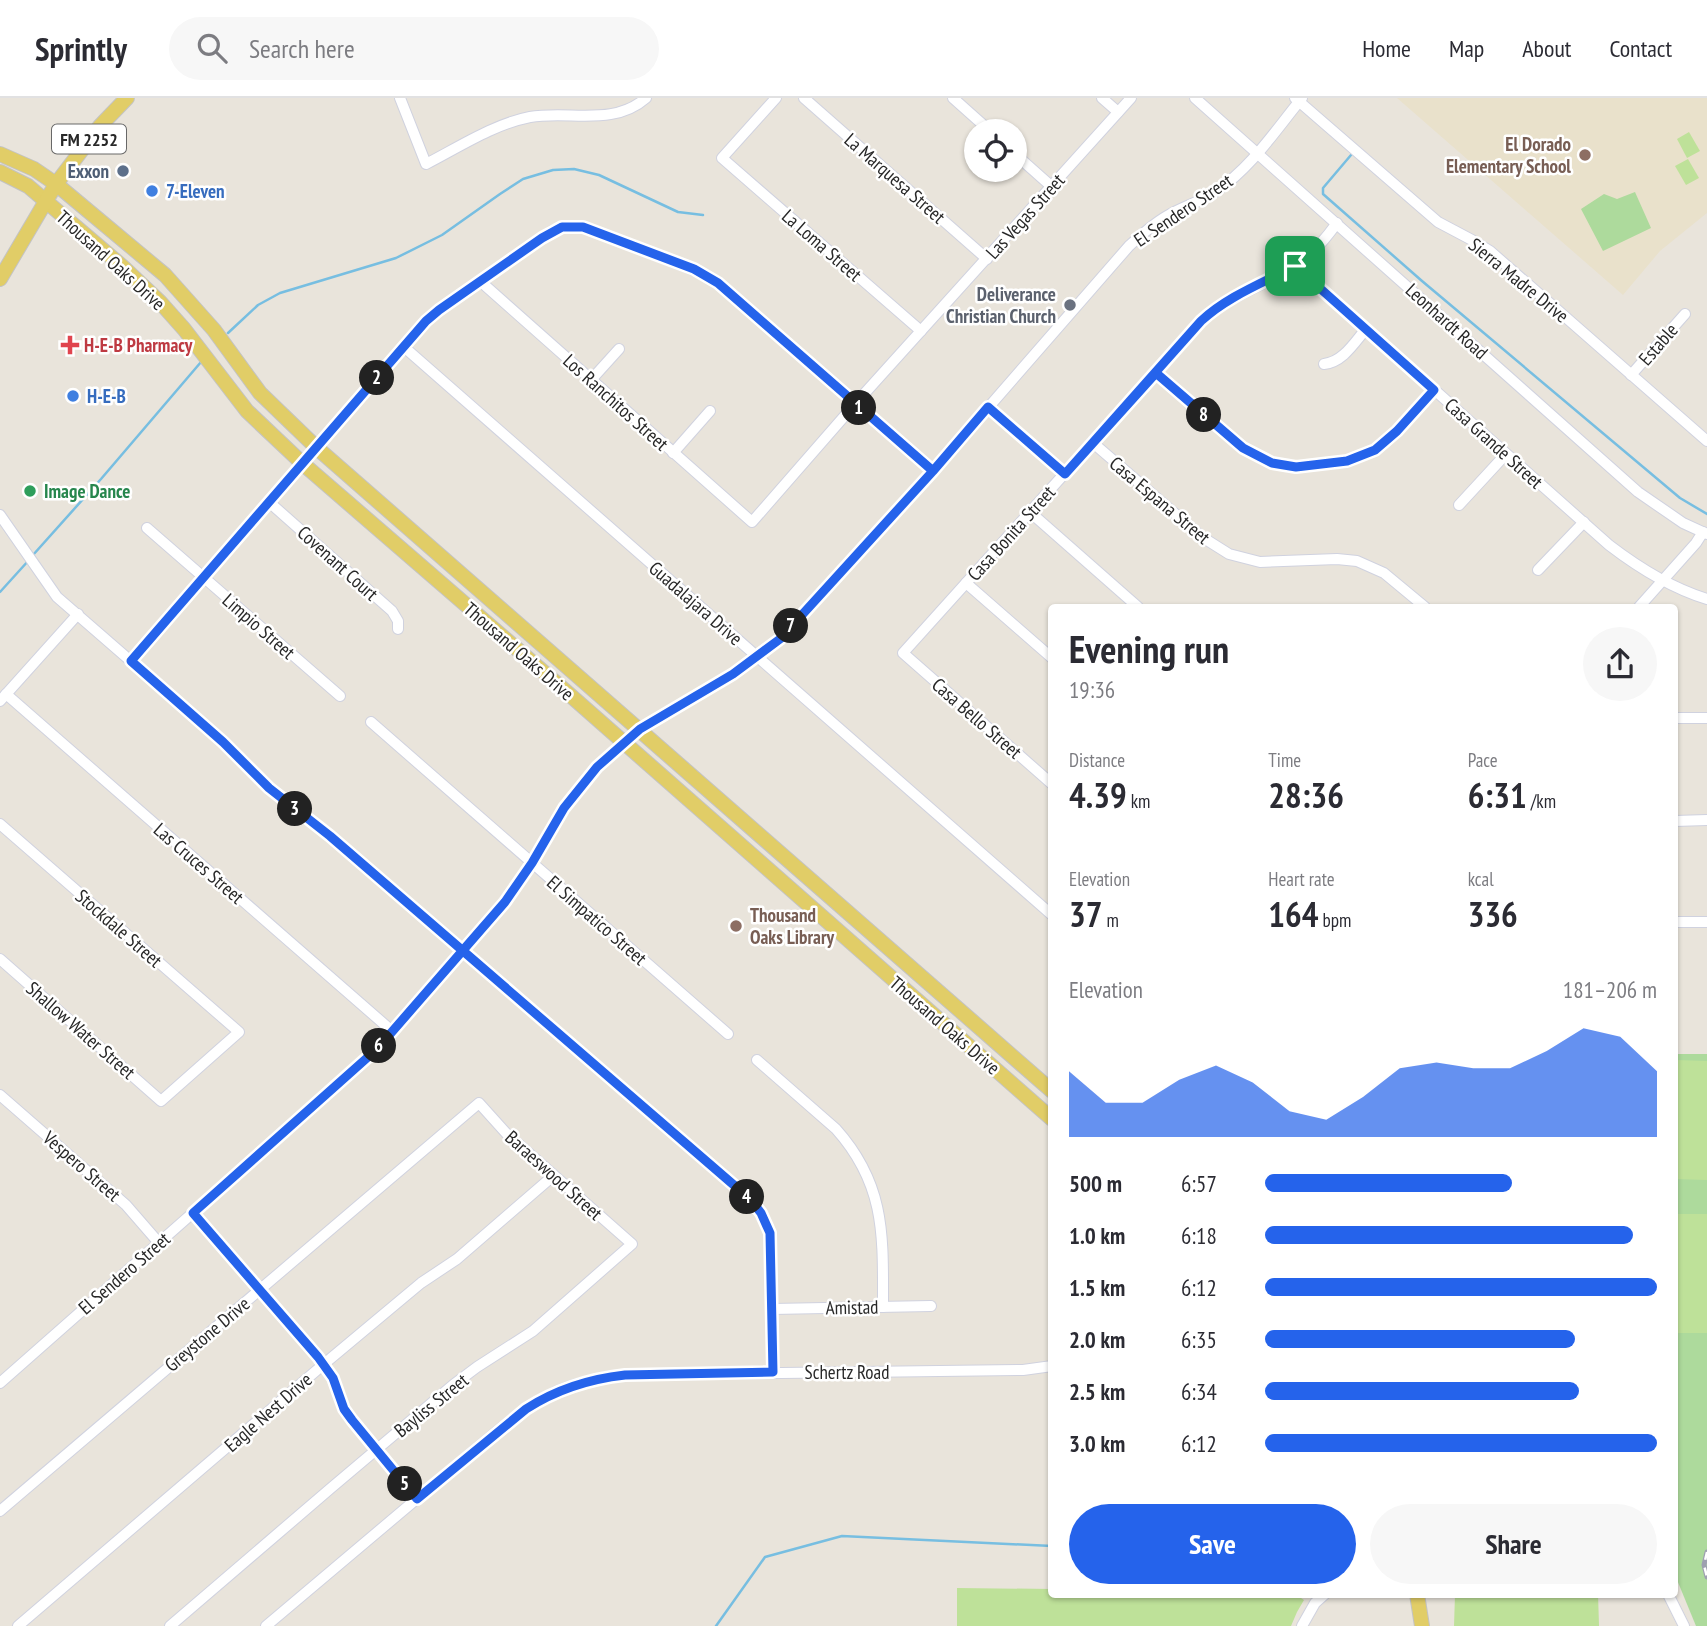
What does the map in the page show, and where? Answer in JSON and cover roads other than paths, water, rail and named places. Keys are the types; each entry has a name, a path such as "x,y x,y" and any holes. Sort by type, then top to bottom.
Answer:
{"main road":[{"name":"FM 2252","path":"0,279 56,184 100,126 127,98"},
{"name":"Thousand Oaks Drive","path":"0,154 34,169 56,184 164,275 215,330 260,393 317,447 1048,1087"},
{"name":"Thousand Oaks Drive","path":"0,172 28,186 160,302 247,411 302,463 1048,1115"},
{"path":"1418,1599 1422,1626"}],"street":[{"path":"400,98 426,164 498,128 528,117 615,114 630,109 646,98"},
{"name":"La Loma Street","path":"776,98 722,159 921,331"},
{"name":"La Marquesa Street","path":"804,98 987,259"},
{"path":"953,98 977,119"},
{"path":"1102,98 1118,112"},
{"name":"Las Vegas Street","path":"752,523 855,404 1131,98"},
{"name":"Leonhardt Road","path":"1195,98 1638,492 1683,523 1705,533"},
{"name":"El Sendero Street","path":"0,1383 365,1061 505,902 532,863 564,808 597,767 640,729 717,684 780,639 933,471 1129,246 1166,217 1215,193 1258,153 1299,99"},
{"name":"Sierra Madre Drive","path":"1299,99 1438,222 1490,251 1707,441"},
{"path":"1027,164 1052,186"},
{"name":"Casa Bonita Street","path":"903,653 1212,311 1295,266 1326,238 1337,223"},
{"path":"131,661 415,333 439,310 552,231 562,227 583,227 694,269 718,283 933,471"},
{"name":"Casa Grande Street","path":"1295,266 1609,545 1663,580 1707,598"},
{"name":"Los Ranchitos Street","path":"480,281 752,523"},
{"name":"Estable","path":"1631,375 1685,314"},
{"path":"1324,363 1341,358 1366,330"},
{"name":"Guadalajara Drive","path":"404,347 1048,912"},
{"path":"591,380 619,349"},
{"path":"1156,373 1243,448 1272,463 1296,467 1347,461 1375,450 1397,431 1434,390"},
{"path":"988,407 1065,474"},
{"path":"673,453 710,411"},
{"name":"Casa Espana Street","path":"1092,442 1202,537 1229,554 1260,562 1337,559 1357,561 1384,573 1421,604"},
{"path":"1459,505 1506,454"},
{"name":"Covenant Court","path":"269,502 392,611 398,621 398,629"},
{"path":"1030,512 1135,604"},
{"path":"0,515 57,597 223,742 269,788 330,836 750,1199 761,1213 770,1233 773,1372"},
{"path":"1538,570 1584,522"},
{"name":"Limpio Street","path":"146,528 341,696"},
{"path":"1642,604 1705,533"},
{"path":"966,583 1048,655"},
{"path":"3,698 78,614"},
{"name":"Casa Bello Street","path":"903,653 1048,780"},
{"name":"Las Cruces Street","path":"3,698 392,1031"},
{"path":"1678,718 1707,718"},
{"name":"El Simpatico Street","path":"370,722 728,1034"},
{"path":"1678,821 1707,820"},
{"name":"Stockdale Street","path":"0,824 239,1032 161,1101"},
{"path":"1678,922 1707,922"},
{"name":"Shallow Water Street","path":"0,959 161,1101"},
{"path":"757,1059 836,1129 866,1172 881,1225 883,1307"},
{"name":"Vespero Street","path":"0,1094 126,1205 159,1243"},
{"name":"Baraeswood Street","path":"479,1103 506,1133 632,1244"},
{"name":"Greystone Drive","path":"0,1511 479,1103"},
{"name":"Eagle Nest Drive","path":"18,1626 324,1364 421,1283 457,1259 554,1176"},
{"path":"193,1213 324,1364 337,1385 344,1409 417,1499"},
{"name":"Bayliss Street","path":"170,1626 461,1379 533,1331 632,1244"},
{"name":"Amistad","path":"772,1309 932,1306"},
{"name":"Schertz Road","path":"267,1626 526,1409 573,1385 625,1375 1023,1370 1048,1367"},
{"path":"1302,1626 1321,1598"},
{"path":"1670,1598 1684,1626"}],"waterway":[{"path":"1351,155 1323,188 1323,194 1680,498 1707,514"},
{"path":"228,333 258,305 280,293 396,258 442,235 523,179 553,170 574,169 599,175 678,212 703,215"},
{"path":"33,555 201,362"},
{"path":"0,592 29,560"},
{"path":"716,1626 765,1557 842,1536 1048,1546"}],"railway":[{"path":"1707,1552 1704,1565 1707,1577"}],"place":[{"name":"El Dorado Elementary School","path":"1585,155"},
{"name":"Exxon","path":"123,171"},
{"name":"7-Eleven","path":"152,191"},
{"name":"Deliverance Christian Church","path":"1070,305"},
{"name":"H-E-B Pharmacy","path":"70,345"},
{"name":"H-E-B","path":"73,396"},
{"name":"Image Dance","path":"30,491"},
{"name":"Thousand Oaks Library","path":"736,926"}]}
